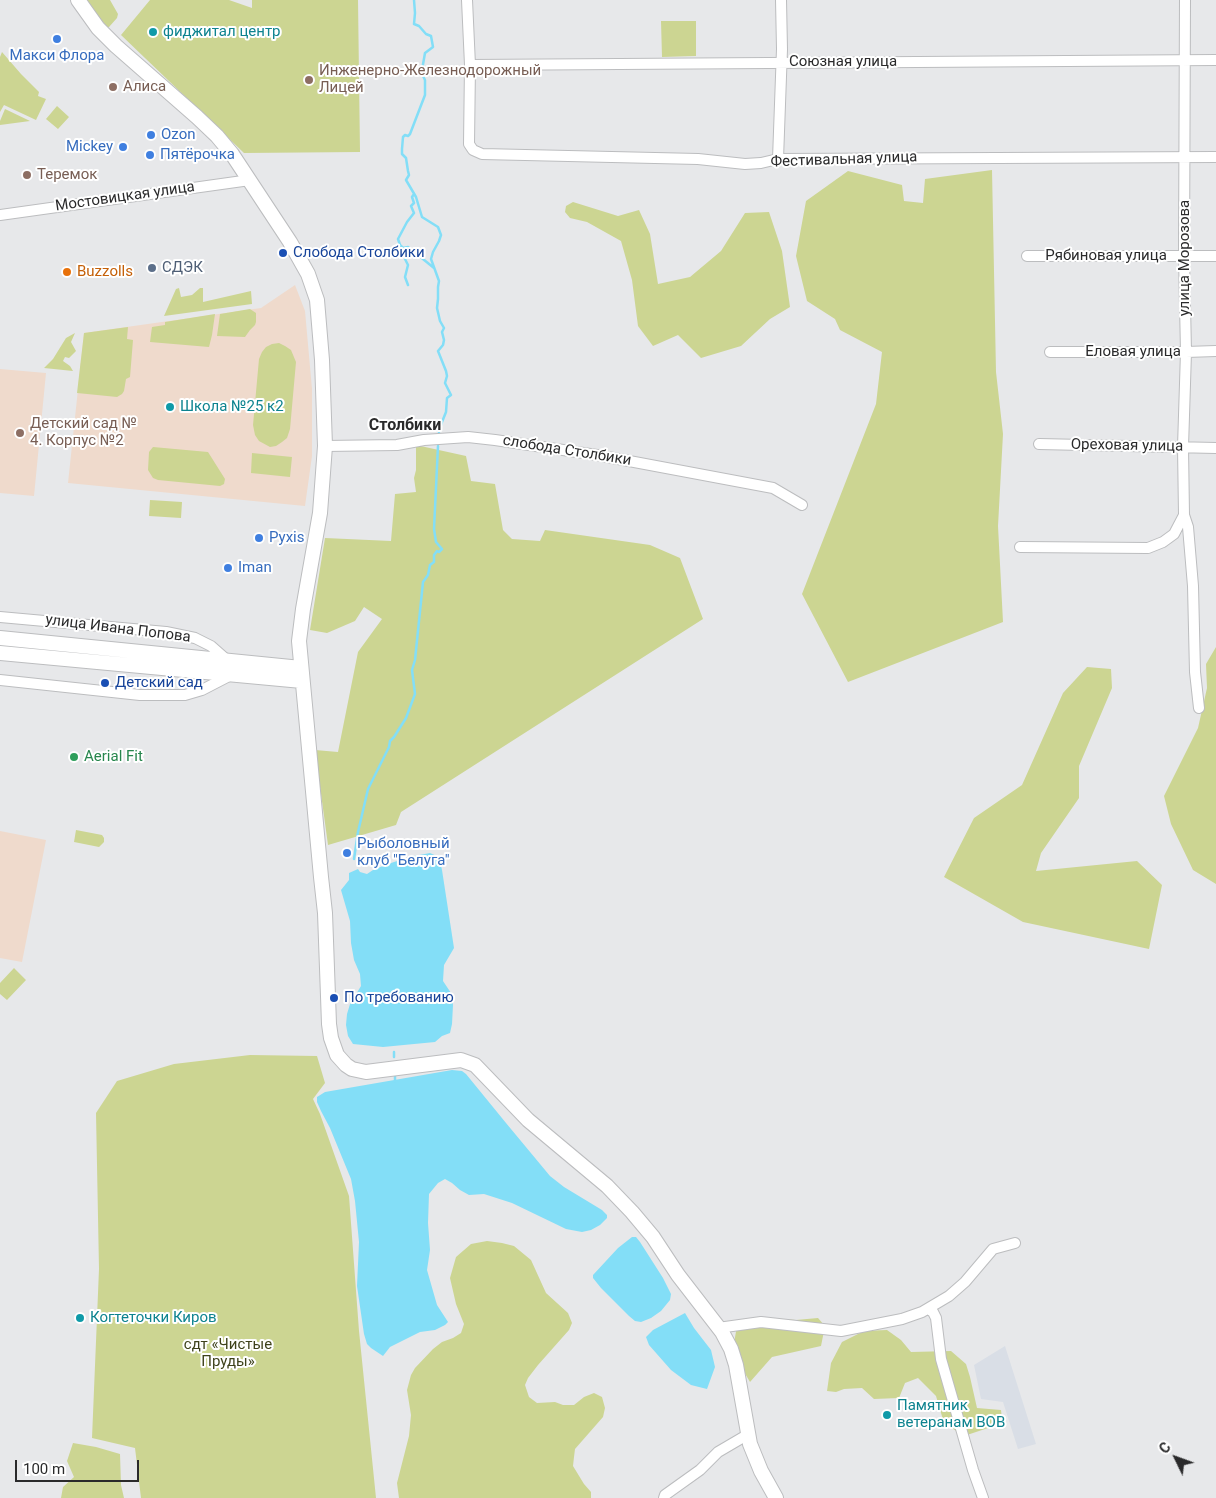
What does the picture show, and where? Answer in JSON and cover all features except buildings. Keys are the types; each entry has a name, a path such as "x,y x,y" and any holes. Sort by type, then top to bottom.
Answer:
{"main road":[{"path":"78,0 98,28 198,117 217,136 239,163 290,242 308,274 317,300 322,360 325,446 320,513 300,641 325,913 329,1024 331,1038 337,1054 352,1069 366,1072 461,1060 475,1065 528,1120 607,1186 653,1237 678,1275 718,1328 731,1350 736,1365 747,1435 753,1453 776,1498"},
{"name":"улица Ивана Попова","path":"0,638 229,668"},
{"name":"улица Ивана Попова","path":"0,654 229,668 302,675"}],"street":[{"path":"468,0 470,65"},
{"path":"778,159 781,0"},
{"name":"улица Морозова","path":"1185,0 1184,257 1186,352 1183,447 1184,515 1188,527 1193,586 1195,672 1199,708"},
{"name":"Союзная улица","path":"470,65 781,62 994,63 1216,60"},
{"name":"Фестивальная улица","path":"470,65 470,144 473,150 486,154 698,159 745,164 778,159 1216,157"},
{"name":"Мостовицкая улица","path":"0,215 250,180"},
{"name":"Рябиновая улица","path":"1027,256 1216,256"},
{"name":"Еловая улица","path":"1050,352 1216,351"},
{"name":"слобода Столбики","path":"325,446 397,445 424,440 468,437 496,440 597,455 773,488 802,505"},
{"name":"Ореховая улица","path":"1039,444 1216,448"},
{"path":"1020,547 1148,548 1163,542 1174,534 1184,515"},
{"name":"улица Ивана Попова","path":"0,617 166,632 195,638 211,646 229,668"},
{"path":"0,680 140,694 185,695 202,690 229,668"},
{"path":"718,1328 761,1322 840,1331 902,1319 928,1309 949,1296 965,1282 993,1249 1015,1242"},
{"path":"928,1309 934,1312 936,1318 940,1359 982,1494"},
{"path":"664,1498 665,1495 700,1470 718,1452 747,1435"}],"shaded area":[{"path":"295,285 305,311 312,389 312,456 305,506 68,483 84,333 261,308"},
{"name":"Детский сад № 4. Корпус №2","path":"0,369 46,373 34,496 0,493"},
{"path":"0,831 46,840 22,962 0,958"},
{"path":"1005,1346 1036,1444 1018,1449 1003,1402 981,1399 974,1365"}],"green space":[{"path":"85,0 110,0 118,14 117,18 107,27"},
{"path":"150,0 229,0 252,8 252,0 358,0 360,152 244,153 121,35"},
{"path":"661,21 696,21 696,56 662,57"},
{"path":"2,52 39,92 38,96 46,99 36,120 4,105 0,112 0,57"},
{"path":"57,106 69,117 58,129 46,119"},
{"path":"5,109 30,121 0,125"},
{"path":"992,170 996,372 1003,434 998,526 1003,622 848,682 802,594 876,404 882,352 840,330 835,319 807,301 796,256 806,201 848,171 902,185 904,201 923,203 925,179"},
{"path":"573,202 618,216 639,210 650,234 658,284 690,277 721,251 745,213 769,212 782,251 790,307 770,319 741,346 701,358 678,335 653,346 638,326 632,280 621,241 587,222 570,218 565,212 566,206"},
{"path":"179,288 181,297 192,295 200,288 203,288 203,302 251,291 252,304 164,316 176,289"},
{"path":"250,309 256,313 256,322 245,337 217,336 220,314"},
{"path":"215,314 209,347 150,342 152,327 165,325 165,322"},
{"path":"128,327 127,339 133,340 130,377 126,379 122,394 117,397 77,393 84,333"},
{"path":"75,333 71,342 76,351 69,358 65,357 63,361 73,371 44,368 53,359 66,338"},
{"path":"279,343 291,350 296,362 290,429 287,438 276,446 270,447 259,441 255,435 253,425 259,359 266,347"},
{"path":"416,445 466,456 471,481 495,484 503,530 512,539 540,541 545,530 650,545 680,558 703,619 401,812 396,825 328,845 315,750 338,752 358,652 382,619 364,607 355,621 327,633 310,630 325,538 391,541 395,494 416,492 414,478 416,470"},
{"path":"153,447 208,452 225,479 224,484 220,486 153,478 148,470 149,452"},
{"path":"252,453 292,457 290,477 251,473"},
{"path":"150,500 182,502 181,518 149,516"},
{"path":"1216,647 1216,884 1193,870 1171,824 1164,796 1198,728 1207,688 1206,664"},
{"path":"1087,667 1111,669 1112,688 1079,766 1079,798 1041,853 1036,871 1137,861 1162,885 1149,949 1023,922 944,877 974,818 1022,785 1063,693"},
{"path":"76,830 102,835 104,842 99,847 74,842"},
{"path":"14,968 26,980 7,1000 0,994 0,983"},
{"name":"сдт «Чистые Пруды»","path":"250,1055 317,1056 325,1083 313,1099 349,1196 359,1331 376,1498 141,1498 135,1448 92,1438 99,1269 96,1113 117,1081 174,1064"},
{"path":"487,1241 514,1246 531,1260 546,1293 568,1313 572,1323 569,1330 528,1378 525,1385 529,1397 537,1403 555,1402 563,1405 574,1405 584,1397 594,1393 602,1397 605,1408 603,1417 575,1449 573,1466 591,1492 591,1498 399,1498 397,1483 409,1436 411,1415 407,1390 411,1375 433,1349 442,1342 461,1333 464,1324 456,1304 450,1278 456,1257 471,1244"},
{"path":"769,1318 796,1320 818,1318 825,1326 821,1346 772,1357 750,1382 740,1365 734,1343 737,1326"},
{"path":"887,1330 901,1340 911,1352 951,1351 966,1364 977,1408 1001,1410 1002,1419 991,1427 964,1436 944,1423 936,1396 918,1378 905,1383 899,1398 874,1399 862,1388 844,1389 836,1392 827,1391 831,1363 842,1342 864,1331"},
{"path":"73,1443 120,1454 121,1485 124,1498 61,1498 63,1487 74,1477 67,1461"}],"water":[{"path":"430,853 439,857 454,948 444,965 443,981 451,993 453,1005 450,1033 442,1036 435,1042 383,1047 353,1044 348,1036 347,1014 350,1004 361,986 360,974 354,960 351,943 350,921 341,890 349,880 349,873 358,869 360,872 367,874 409,857"},
{"path":"452,1070 462,1071 466,1074 550,1176 564,1187 602,1210 607,1215 607,1218 591,1230 582,1232 566,1229 512,1203 484,1194 469,1195 445,1179 438,1183 429,1194 428,1223 430,1250 427,1270 437,1305 448,1322 435,1330 420,1332 390,1347 383,1356 367,1344 364,1334 357,1286 359,1242 351,1179 317,1102 317,1097 325,1092"},
{"path":"632,1237 636,1237 640,1242 671,1294 670,1300 661,1311 641,1322 635,1321 629,1316 593,1278 593,1275 618,1248"},
{"path":"685,1313 711,1350 715,1367 707,1389 691,1385 671,1370 649,1345 646,1337 653,1330"}],"waterway":[{"path":"414,0 414,24 431,36 433,47 425,53 422,70 425,80 425,95 410,134 403,137 402,154 406,158 409,175 406,180 416,197 422,217 438,227 441,235 431,259 439,281 437,308 444,328 442,332 443,345 438,351 446,371 445,383 451,395 447,398 446,412 439,432"},
{"path":"408,285 405,277 408,265 405,259 409,248 403,248 398,239 414,213 411,206 414,203 412,197 414,194"},
{"path":"409,249 434,268"},
{"path":"354,859 368,789 389,747 390,741 406,718 415,694 412,670 415,660 423,582 428,575 430,565 434,562 434,555 442,549 436,542 434,529 438,446"},
{"path":"394,1052 394,1057"},
{"path":"395,1076 395,1081"}],"place":[{"name":"фиджитал центр","path":"153,32"},
{"name":"Макси Флора","path":"57,39"},
{"name":"Инженерно-Железнодорожный Лицей","path":"309,80"},
{"name":"Алиса","path":"113,87"},
{"name":"Ozon","path":"151,135"},
{"name":"Mickey","path":"123,147"},
{"name":"Пятёрочка","path":"150,155"},
{"name":"Теремок","path":"27,175"},
{"name":"Слобода Столбики","path":"283,253"},
{"name":"СДЭК","path":"152,268"},
{"name":"Buzzolls","path":"67,272"},
{"name":"Школа №25 к2","path":"170,407"},
{"name":"Детский сад № 4. Корпус №2","path":"20,433"},
{"name":"Pyxis","path":"259,538"},
{"name":"Iman","path":"228,568"},
{"name":"Детский сад","path":"105,683"},
{"name":"Aerial Fit","path":"74,757"},
{"name":"Рыболовный клуб \"Белуга\"","path":"347,853"},
{"name":"По требованию","path":"334,998"},
{"name":"Когтеточки Киров","path":"80,1318"},
{"name":"Памятник ветеранам ВОВ","path":"887,1415"}],"district":[{"name":"Столбики","path":"405,426"}]}
